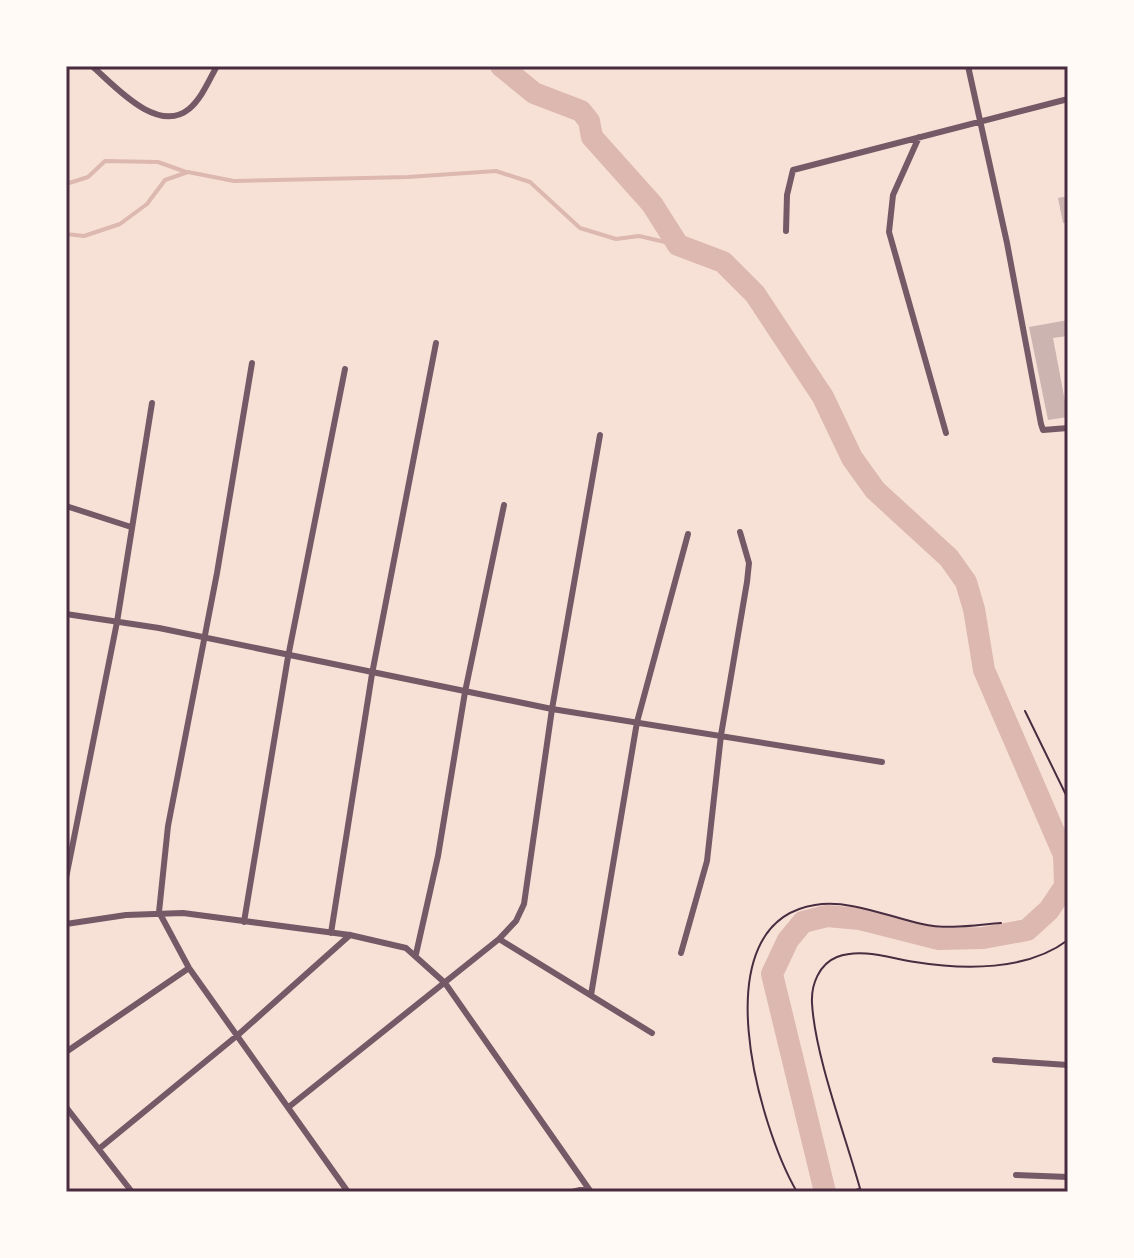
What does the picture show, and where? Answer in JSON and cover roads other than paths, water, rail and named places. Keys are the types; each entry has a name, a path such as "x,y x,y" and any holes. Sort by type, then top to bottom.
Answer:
{"street":[{"path":"92,66 143,108 156,114 174,115 186,112 197,101 217,66"},
{"path":"968,66 1001,214 1041,424 1043,430 1049,431 1068,428"},
{"path":"786,231 787,195 793,170 1068,99"},
{"path":"919,137 893,195 889,232 946,433"},
{"path":"331,933 372,674 436,343"},
{"path":"252,363 168,826 159,912 189,968 239,1034 348,1192"},
{"path":"244,922 288,657 345,369"},
{"path":"66,878 117,622 152,403"},
{"path":"290,1106 499,939 516,921 529,888 552,709 600,435"},
{"path":"416,954 438,856 465,692 504,505"},
{"path":"66,506 131,527"},
{"path":"681,953 707,861 721,735 749,570 740,532"},
{"path":"591,995 637,722 688,534"},
{"path":"66,614 203,638 552,709 882,762"},
{"path":"66,924 159,912 350,935 397,945 416,954 445,983 590,1190 572,1192"},
{"path":"100,1148 239,1034 350,935"},
{"path":"499,939 652,1033"},
{"path":"66,1052 189,968"},
{"path":"995,1060 1068,1065"},
{"path":"66,1107 132,1192"},
{"path":"1016,1175 1068,1177"}],"waterway":[{"path":"501,66 534,93 581,111 589,121 592,137 652,204 678,245 723,262 755,294 823,397 852,458 875,490 949,558 966,582 974,609 984,670 1064,855 1065,886 1049,910 1027,930 983,938 939,939 860,919 827,916 803,922 788,940 772,974 825,1192"},
{"path":"66,184 88,177 105,161 158,162 186,172"},
{"path":"66,234 84,236 120,224 147,204 165,180 188,172 234,181 408,177 496,171 530,182 580,228 616,239 639,236 678,245"}]}
